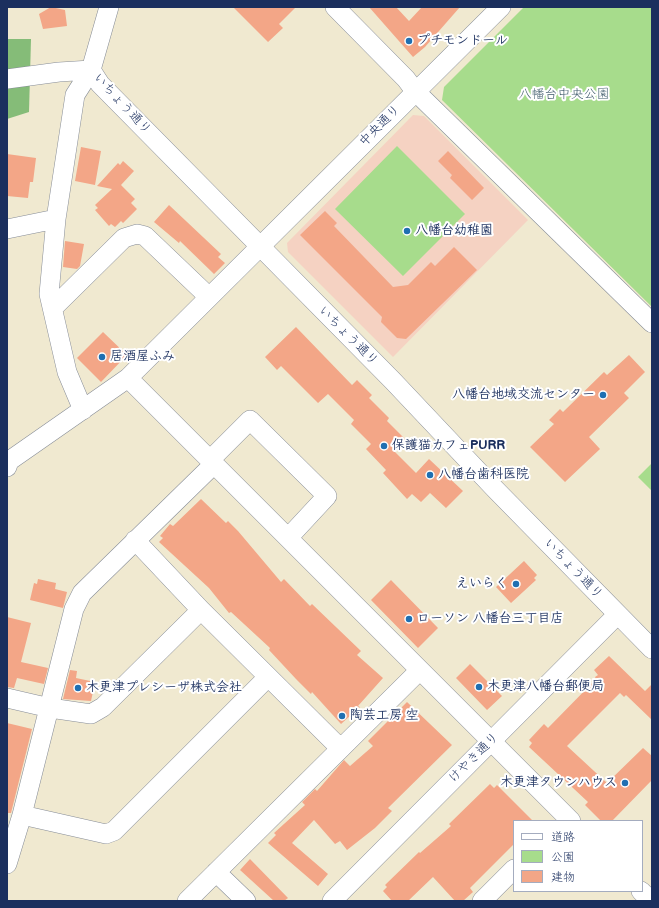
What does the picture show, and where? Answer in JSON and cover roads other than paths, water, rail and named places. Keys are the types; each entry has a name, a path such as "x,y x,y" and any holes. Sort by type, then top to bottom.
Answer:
{"street":[{"name":"いちょう通り","path":"109,7 91,70 100,84 393,381 495,489 652,649"},
{"path":"335,7 406,79 415,91 652,323"},
{"name":"中央通り","path":"7,467 9,461 128,378 501,7"},
{"path":"7,79 59,72 91,70"},
{"path":"83,410 67,372 50,294 56,219 75,95 91,70"},
{"path":"7,230 56,219"},
{"path":"53,308 124,238 137,234 145,236 209,297"},
{"path":"128,378 491,741 567,820"},
{"path":"7,864 22,815 74,609 81,592 212,462 250,420 327,496 288,538"},
{"path":"135,540 201,610 340,748"},
{"path":"7,698 50,708 90,714 102,707 201,610"},
{"name":"けやき通り","path":"332,901 617,615"},
{"path":"187,901 420,670"},
{"path":"22,815 106,834 114,831 268,677"},
{"path":"482,901 513,871"},
{"path":"216,872 246,901"},
{"path":"642,892 651,901"}],"place":[{"name":"プチモンドール","path":"409,41"},
{"name":"八幡台幼稚園","path":"407,231"},
{"name":"居酒屋ふみ","path":"102,357"},
{"name":"八幡台地域交流センター","path":"603,395"},
{"name":"保護猫カフェPURR","path":"384,446"},
{"name":"八幡台歯科医院","path":"430,475"},
{"name":"えいらく","path":"516,584"},
{"name":"ローソン 八幡台三丁目店","path":"409,619"},
{"name":"木更津八幡台郵便局","path":"479,687"},
{"name":"木更津プレシーザ株式会社","path":"78,688"},
{"name":"陶芸工房 空","path":"342,716"},
{"name":"木更津タウンハウス","path":"625,783"}],"park label":[{"name":"八幡台中央公園","path":"564,95"}]}
